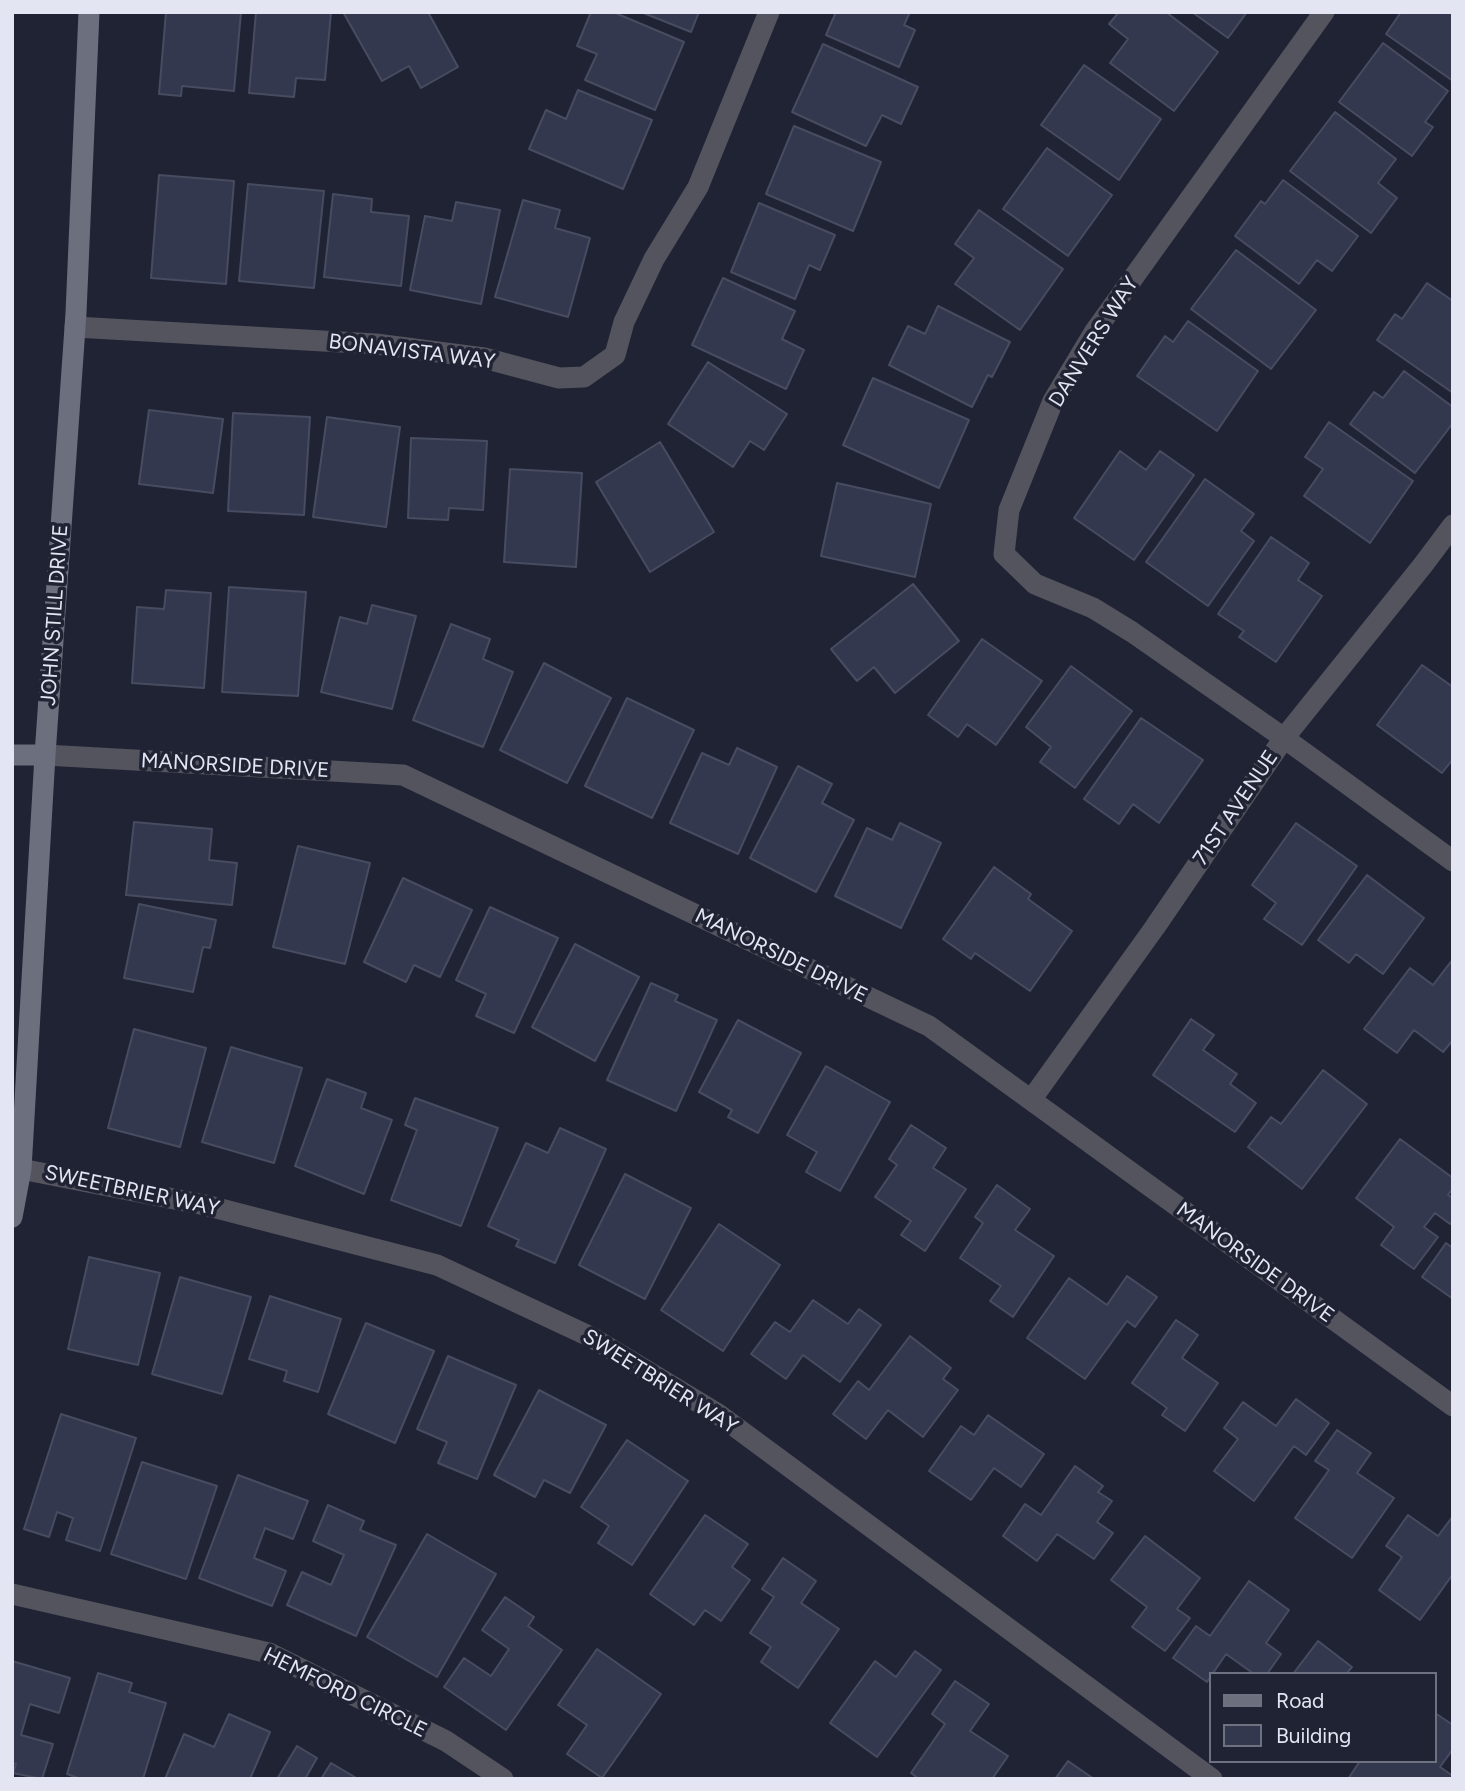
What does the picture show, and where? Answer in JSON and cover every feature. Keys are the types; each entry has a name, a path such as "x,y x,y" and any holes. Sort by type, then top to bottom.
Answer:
{"street":[{"name":"JOHN STILL DRIVE","path":"12,1217 21,1169 45,755 75,327 89,12"},
{"name":"BONAVISTA WAY","path":"75,327 376,345 484,358 559,378 584,377 615,355 624,321 642,284 698,187 769,12"},
{"name":"DANVERS WAY","path":"1324,12 1096,331 1053,401 1009,510 1004,554 1035,584 1093,608 1132,632 1453,861"},
{"name":"71ST AVENUE","path":"1031,1100 1155,927 1284,738 1453,525"},
{"name":"MANORSIDE DRIVE","path":"12,755 403,775 929,1026 1453,1406"},
{"name":"SWEETBRIER WAY","path":"21,1169 205,1205 437,1265 591,1337 718,1414 1212,1779"},
{"name":"HEMFORD CIRCLE","path":"12,1594 269,1653 446,1741 503,1779"}],"building":[{"path":"166,12 241,12 234,91 182,86 181,96 159,94"},
{"path":"256,12 331,12 325,80 296,78 294,97 249,93"},
{"path":"343,12 428,12 458,67 421,88 409,66 382,81"},
{"path":"591,12 613,12 684,42 655,110 585,80 597,54 577,46"},
{"path":"641,12 699,12 691,32"},
{"path":"836,12 910,12 904,25 915,30 899,67 826,35"},
{"path":"1119,12 1166,12 1218,52 1174,111 1110,63 1128,39 1109,24"},
{"path":"1192,12 1247,12 1228,38"},
{"path":"1401,12 1453,12 1453,81 1386,34"},
{"path":"1383,43 1448,91 1425,122 1433,127 1412,156 1339,102"},
{"path":"823,44 918,87 901,124 882,115 866,146 792,112"},
{"path":"1084,65 1161,119 1119,180 1041,125"},
{"path":"578,90 652,120 623,189 529,149 546,110 566,119"},
{"path":"1335,112 1396,159 1378,183 1397,198 1371,233 1290,171"},
{"path":"794,126 881,162 853,231 766,194"},
{"path":"1047,148 1112,195 1068,256 1003,209"},
{"path":"159,175 234,181 226,284 151,278"},
{"path":"1283,180 1358,236 1332,271 1317,260 1299,284 1235,236 1261,201 1265,204"},
{"path":"248,184 324,191 314,288 239,281"},
{"path":"333,194 372,199 371,212 409,216 401,286 324,277"},
{"path":"523,200 560,210 555,228 590,238 568,317 495,297"},
{"path":"456,202 500,210 481,304 410,290 425,216 452,221"},
{"path":"759,203 835,235 820,270 809,265 795,299 731,272"},
{"path":"979,210 1063,269 1020,330 955,284 974,258 955,244"},
{"path":"1236,250 1316,310 1271,369 1191,309"},
{"path":"723,278 795,311 782,339 804,350 786,389 692,345"},
{"path":"1427,283 1453,301 1453,393 1377,340 1395,314 1402,319"},
{"path":"938,306 1010,342 992,377 988,375 972,407 889,365 908,326 925,334"},
{"path":"1188,321 1258,371 1217,431 1137,376 1165,336 1173,342"},
{"path":"708,362 787,414 764,450 750,441 733,467 668,424"},
{"path":"1404,371 1453,407 1453,423 1415,473 1350,424 1374,392 1383,398"},
{"path":"873,378 969,420 939,488 843,445"},
{"path":"149,410 223,419 213,493 139,484"},
{"path":"233,413 310,417 304,515 228,511"},
{"path":"327,417 400,427 386,527 313,517"},
{"path":"1329,422 1413,481 1370,543 1304,496 1323,469 1305,457"},
{"path":"411,438 487,441 483,510 449,508 448,520 408,518"},
{"path":"660,442 714,532 650,572 596,482"},
{"path":"1120,451 1146,470 1160,451 1194,475 1134,560 1074,518"},
{"path":"510,469 582,473 576,567 504,562"},
{"path":"1205,479 1254,514 1241,531 1254,541 1208,606 1146,562"},
{"path":"837,483 931,504 915,577 821,556"},
{"path":"1271,537 1309,563 1298,580 1322,596 1276,662 1239,637 1244,631 1218,614"},
{"path":"913,584 959,641 895,693 874,667 857,681 831,649"},
{"path":"229,587 306,592 298,696 222,692"},
{"path":"166,590 211,593 204,688 132,683 137,607 164,609"},
{"path":"372,605 416,616 392,709 321,692 340,617 367,624"},
{"path":"451,624 490,639 483,659 513,672 483,747 413,720"},
{"path":"982,639 1042,681 996,745 967,724 958,737 928,715"},
{"path":"544,663 611,698 567,783 500,750"},
{"path":"1422,665 1453,687 1453,759 1442,773 1377,725"},
{"path":"1071,666 1132,711 1075,788 1040,762 1051,747 1026,727"},
{"path":"627,698 694,730 652,818 585,786"},
{"path":"1141,718 1203,760 1159,823 1133,804 1119,824 1084,799"},
{"path":"737,748 777,767 738,854 670,823 702,753 729,765"},
{"path":"798,766 832,784 822,803 854,820 816,892 750,858"},
{"path":"134,822 212,829 209,860 237,863 232,905 126,895"},
{"path":"900,823 941,843 901,928 835,896 867,828 892,840"},
{"path":"1296,823 1357,866 1302,945 1264,919 1276,903 1252,885"},
{"path":"298,846 370,863 345,964 273,947"},
{"path":"994,867 1031,894 1028,899 1072,931 1030,991 975,953 971,959 943,939"},
{"path":"1367,875 1424,918 1383,974 1356,954 1349,963 1318,940"},
{"path":"403,878 472,910 440,977 414,965 406,982 364,962"},
{"path":"139,904 216,920 210,948 203,947 193,992 124,978"},
{"path":"490,907 558,938 514,1033 476,1016 486,994 456,980"},
{"path":"575,944 639,977 595,1061 532,1027"},
{"path":"1453,959 1453,1040 1443,1052 1414,1030 1397,1053 1364,1029 1410,968 1433,985"},
{"path":"651,983 678,995 675,1001 717,1020 676,1111 607,1080"},
{"path":"1191,1019 1214,1035 1203,1050 1237,1074 1230,1084 1256,1103 1235,1132 1153,1075"},
{"path":"738,1020 801,1053 758,1133 728,1117 732,1110 699,1092"},
{"path":"134,1029 206,1048 180,1147 108,1128"},
{"path":"231,1047 302,1068 274,1163 202,1142"},
{"path":"826,1066 890,1102 840,1191 806,1172 817,1152 787,1135"},
{"path":"1323,1070 1367,1104 1302,1189 1248,1147 1271,1117 1281,1124"},
{"path":"327,1079 366,1093 361,1108 392,1120 364,1194 295,1166"},
{"path":"415,1098 498,1128 461,1226 391,1200 417,1130 405,1125"},
{"path":"911,1125 946,1148 933,1168 966,1189 925,1251 901,1235 911,1221 875,1197 897,1165 889,1159"},
{"path":"560,1128 606,1149 555,1263 516,1246 519,1240 488,1226 526,1143 548,1153"},
{"path":"1400,1139 1453,1178 1453,1188 1448,1195 1453,1198 1453,1220 1450,1224 1435,1213 1424,1227 1438,1237 1414,1269 1381,1245 1394,1227 1356,1198"},
{"path":"625,1174 691,1208 645,1299 579,1265"},
{"path":"997,1185 1030,1209 1015,1230 1054,1256 1013,1317 990,1301 1001,1286 960,1258 983,1223 975,1217"},
{"path":"719,1224 780,1265 723,1351 661,1310"},
{"path":"1446,1243 1453,1248 1453,1299 1422,1277"},
{"path":"89,1257 160,1273 138,1365 68,1349"},
{"path":"1127,1276 1157,1297 1135,1327 1127,1321 1085,1379 1027,1338 1069,1278 1107,1305"},
{"path":"180,1277 251,1297 222,1394 152,1374"},
{"path":"270,1296 341,1319 318,1392 284,1381 287,1371 249,1359"},
{"path":"813,1300 848,1324 859,1309 881,1325 840,1382 803,1355 786,1379 751,1354 775,1322 790,1332"},
{"path":"1176,1320 1198,1335 1182,1358 1218,1383 1185,1431 1162,1415 1167,1408 1132,1383"},
{"path":"366,1323 434,1351 395,1443 328,1414"},
{"path":"910,1336 951,1368 943,1379 958,1390 923,1437 888,1410 866,1439 833,1414 858,1381 869,1390"},
{"path":"448,1356 516,1385 477,1479 438,1463 447,1442 417,1429"},
{"path":"539,1390 606,1425 570,1493 544,1480 535,1497 494,1475"},
{"path":"1296,1399 1329,1423 1306,1455 1294,1446 1254,1501 1214,1471 1238,1439 1224,1428 1243,1402 1276,1426"},
{"path":"61,1414 136,1438 100,1551 66,1540 73,1518 57,1512 49,1537 24,1529"},
{"path":"988,1415 1044,1454 1021,1487 994,1468 971,1500 929,1471 961,1426 974,1435"},
{"path":"1337,1430 1371,1453 1357,1473 1394,1498 1352,1558 1295,1518 1329,1470 1315,1461"},
{"path":"627,1440 688,1481 632,1565 598,1543 609,1526 581,1507"},
{"path":"142,1462 217,1486 186,1579 111,1554"},
{"path":"1075,1466 1103,1486 1098,1492 1112,1501 1097,1522 1113,1533 1094,1559 1057,1534 1037,1561 1003,1536 1025,1504 1041,1515"},
{"path":"238,1475 308,1501 293,1539 265,1528 254,1558 286,1571 272,1606 199,1578"},
{"path":"328,1505 364,1521 360,1530 396,1545 356,1636 287,1605 302,1572 331,1585 344,1555 313,1541"},
{"path":"705,1515 748,1544 732,1567 750,1580 721,1621 705,1610 694,1625 650,1594"},
{"path":"1408,1515 1438,1536 1453,1516 1453,1574 1420,1620 1379,1590 1402,1557 1386,1546"},
{"path":"427,1534 496,1574 437,1677 367,1637"},
{"path":"1145,1536 1200,1578 1177,1609 1190,1618 1165,1651 1132,1627 1147,1607 1111,1580"},
{"path":"783,1558 816,1581 801,1603 839,1629 798,1688 761,1662 771,1647 750,1633 774,1597 762,1589"},
{"path":"1249,1581 1289,1610 1266,1643 1281,1654 1268,1672 1251,1672 1226,1654 1214,1672 1210,1672 1207,1682 1173,1658 1196,1626 1210,1636"},
{"path":"505,1597 534,1617 528,1626 562,1650 506,1730 444,1687 464,1658 491,1676 509,1649 482,1630"},
{"path":"1318,1641 1352,1667 1348,1672 1295,1672"},
{"path":"597,1649 661,1694 602,1778 567,1754 587,1725 558,1705"},
{"path":"915,1651 941,1670 877,1757 830,1723 875,1661 896,1677"},
{"path":"12,1661 70,1678 59,1713 30,1704 21,1735 53,1744 42,1779 13,1773 16,1764 12,1763"},
{"path":"98,1673 132,1683 129,1692 166,1703 143,1779 81,1779 67,1774"},
{"path":"955,1681 989,1704 970,1731 1008,1756 992,1779 919,1779 911,1773 945,1724 932,1714"},
{"path":"229,1714 270,1732 250,1779 165,1779 184,1734 214,1747"},
{"path":"1437,1714 1453,1725 1453,1749 1440,1767 1453,1776 1453,1779 1348,1779 1359,1763 1437,1763"},
{"path":"297,1746 317,1758 305,1779 277,1779"},
{"path":"1068,1761 1094,1779 1055,1779"},
{"path":"331,1763 358,1779 321,1779"}]}
